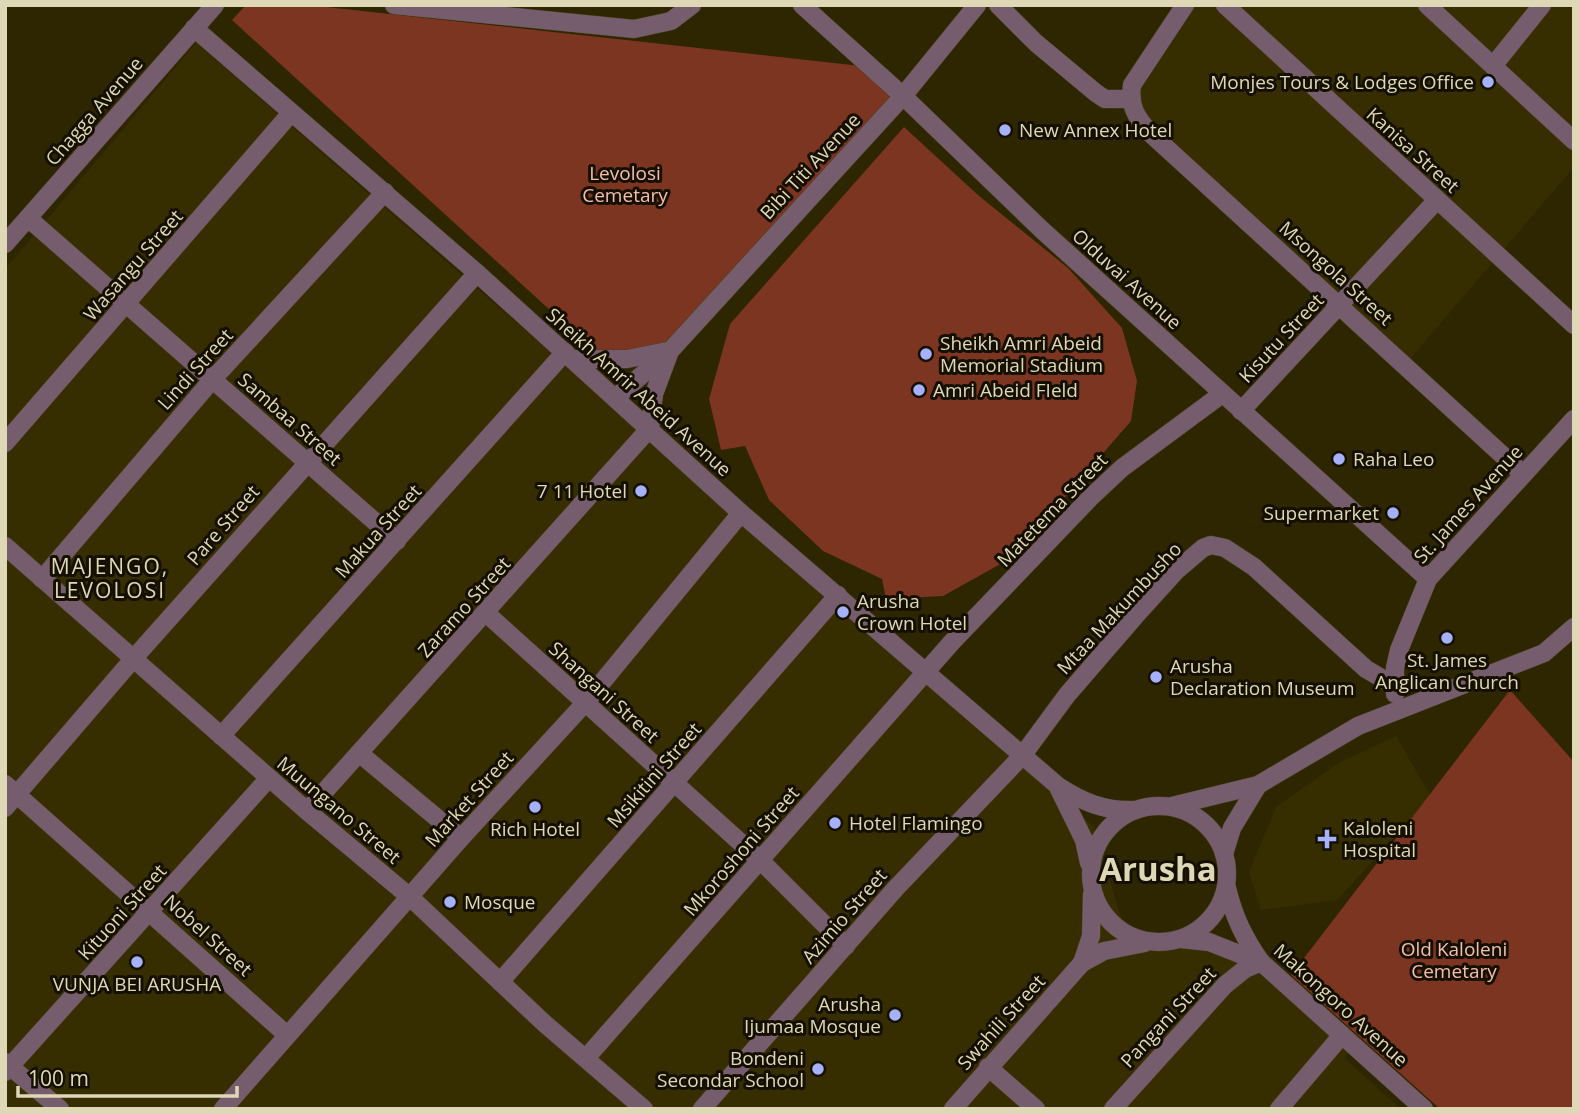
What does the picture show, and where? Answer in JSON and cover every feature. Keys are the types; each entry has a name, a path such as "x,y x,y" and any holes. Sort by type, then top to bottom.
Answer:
{"street":[{"name":"Chagga Avenue","path":"5,244 215,5"},
{"path":"394,5 475,10 634,29 671,22 692,5"},
{"name":"Olduvai Avenue","path":"802,5 903,96 1042,230 1428,579"},
{"name":"Bibi Titi Avenue","path":"670,351 903,96 977,5"},
{"path":"998,5 1036,43 1105,99 1130,99 1138,73 1185,5"},
{"name":"Kanisa Street","path":"1224,5 1574,325"},
{"path":"1427,5 1574,141"},
{"path":"1493,66 1542,5"},
{"name":"Sheikh Amrir Abeid Avenue","path":"194,28 477,273 741,513 1058,786"},
{"name":"Msongola Street","path":"1130,99 1135,116 1150,133 1522,473"},
{"name":"Wasangu Street","path":"5,443 291,113"},
{"name":"Lindi Street","path":"42,579 212,380 385,192"},
{"name":"Kisutu Street","path":"1241,411 1437,200"},
{"name":"Sambaa Street","path":"28,218 397,541"},
{"name":"Pare Street","path":"9,796 477,273"},
{"path":"569,356 627,359 670,351"},
{"path":"616,397 670,351"},
{"path":"650,428 654,394 670,351"},
{"name":"Makua Street","path":"221,736 569,356"},
{"name":"Matetema Street","path":"927,672 1091,496 1122,468 1222,394"},
{"name":"St. James Avenue","path":"1396,708 1395,686 1399,650 1428,579 1574,419"},
{"name":"Zaramo Street","path":"307,811 487,614 650,428"},
{"name":"Market Street","path":"223,1109 461,838 585,703 741,513"},
{"name":"Mtaa Makumbusho","path":"1022,755 1067,695 1137,614 1176,571 1211,545 1225,548 1254,567 1356,660 1395,686"},
{"name":"Muungano Street","path":"5,546 307,811 410,897 500,982 644,1109"},
{"name":"Msikitini Street","path":"500,982 838,595"},
{"name":"Shangani Street","path":"487,614 761,861 846,946"},
{"path":"1058,786 1084,803 1113,811 1172,806 1258,785 1325,743 1396,708 1529,661 1544,653 1574,627"},
{"name":"Mkoroshoni Street","path":"586,1058 927,672"},
{"path":"359,753 461,838"},
{"name":"Azimio Street","path":"702,1109 976,800 1022,755"},
{"name":"Kituoni Street","path":"7,1067 151,913 269,778"},
{"path":"1224,854 1232,828 1258,785"},
{"path":"1058,786 1080,831 1098,906 1111,923 1129,936 1150,942 1181,939 1209,943 1261,962"},
{"name":"Nobel Street","path":"9,796 151,913 287,1035"},
{"path":"1172,806 1199,818 1214,834 1224,854 1227,885 1222,902 1212,918 1198,931 1181,939"},
{"path":"1090,866 1095,848 1104,832 1117,819 1134,810"},
{"name":"Swahili Street","path":"1082,963 1091,936 1091,885"},
{"name":"Makongoro Avenue","path":"1227,885 1237,921 1261,962 1424,1109"},
{"name":"Swahili Street","path":"953,1109 1082,963 1104,951 1150,942"},
{"name":"Pangani Street","path":"1113,1109 1225,985 1245,969 1261,962"},
{"path":"1279,1109 1342,1035"},
{"path":"7,1067 60,1109"},
{"path":"988,1067 1036,1109"}],"shaded area":[{"path":"1192,5 1574,5 1574,167 1405,365 1121,107"},
{"path":"196,43 1093,826 1124,928 1261,967 1350,1052 1344,1058 1401,1109 5,1109 5,269"},
{"name":"Kaloleni Hospital","path":"1396,736 1431,797 1337,900 1261,910 1249,872 1276,807 1339,763"}],"green space":[{"name":"Levolosi Cemetary","path":"246,5 308,5 879,68 900,86 672,350 596,352 232,20"},
{"name":"Sheikh Amri Abeid Memorial Stadium","path":"904,127 978,195 1068,268 1122,328 1137,381 1131,421 1013,557 943,596 886,599 882,579 823,551 769,500 745,446 721,450 709,399 730,324"},
{"name":"Old Kaloleni Cemetary","path":"1510,690 1574,762 1574,1109 1440,1109 1291,975"}],"place":[{"name":"Monjes Tours & Lodges Office","path":"1488,82"},
{"name":"New Annex Hotel","path":"1005,130"},
{"name":"Sheikh Amri Abeid Memorial Stadium","path":"926,354"},
{"name":"Amri Abeid FIeld","path":"919,390"},
{"name":"Raha Leo","path":"1339,459"},
{"name":"7 11 Hotel","path":"641,491"},
{"name":"Supermarket","path":"1393,513"},
{"name":"Arusha Crown Hotel","path":"843,612"},
{"name":"St. James Anglican Church","path":"1447,638"},
{"name":"Arusha Declaration Museum","path":"1156,677"},
{"name":"Rich Hotel","path":"535,807"},
{"name":"Hotel Flamingo","path":"835,823"},
{"name":"Kaloleni Hospital","path":"1327,839"},
{"name":"Mosque","path":"450,902"},
{"name":"VUNJA BEI ARUSHA","path":"137,962"},
{"name":"Arusha Ijumaa Mosque","path":"895,1015"},
{"name":"Bondeni Secondar School","path":"818,1069"}],"district":[{"name":"MAJENGO, LEVOLOSI","path":"110,579"},
{"name":"Arusha","path":"1158,869"}]}
